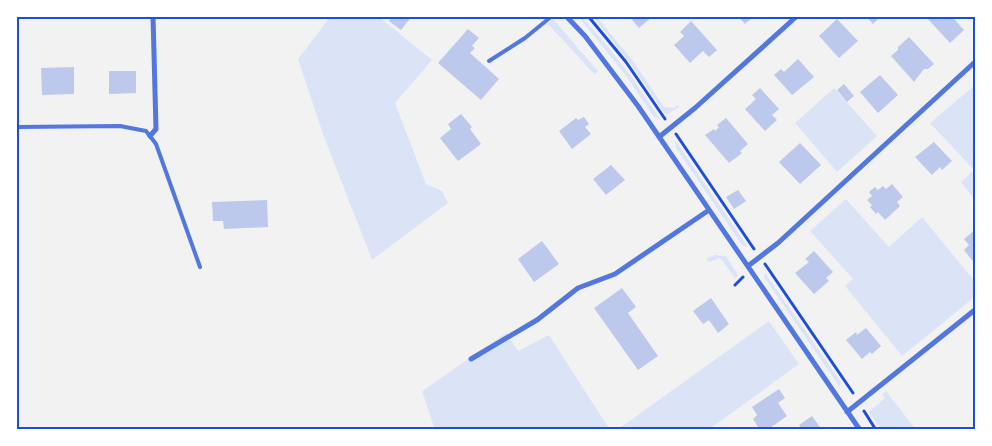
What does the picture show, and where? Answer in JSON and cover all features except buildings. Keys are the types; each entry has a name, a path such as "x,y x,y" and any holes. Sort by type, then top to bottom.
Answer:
{"street":[{"path":"150,136 156,129 153,16"},
{"path":"566,16 585,36 638,106 860,430"},
{"path":"659,137 695,108 797,16"},
{"path":"748,266 778,243 976,61"},
{"path":"471,358 537,320 578,288 615,274 709,210"},
{"path":"848,412 976,309"}],"lane":[{"path":"489,61 524,38 552,16"},
{"path":"16,127 120,126 146,131 156,144 200,267"}],"path":[{"path":"588,16 626,62 859,402 876,430"},
{"path":"734,285 744,277"}],"shaded area":[{"path":"331,16 378,16 432,60 395,103 426,184 442,191 448,203 372,260 324,137 298,59"},
{"path":"581,16 610,49 660,119 654,117 627,77 582,21"},
{"path":"592,16 596,16 633,61 664,107 674,108 678,105 679,107 665,114 627,59"},
{"path":"553,19 598,71 595,75 548,24"},
{"path":"976,84 976,201 961,182 974,170 930,123"},
{"path":"834,88 877,136 837,172 795,123"},
{"path":"675,140 748,247 742,245 676,148"},
{"path":"846,199 889,247 922,217 976,283 976,296 902,356 845,286 853,279 810,231"},
{"path":"715,255 726,256 738,275 735,279 719,258 709,262 706,259"},
{"path":"765,273 841,382 839,386 764,277"},
{"path":"769,321 799,364 708,430 617,430"},
{"path":"506,333 518,351 549,335 610,430 435,430 422,391"},
{"path":"886,391 914,427 910,430 881,430 869,412 885,398 882,395"}]}
